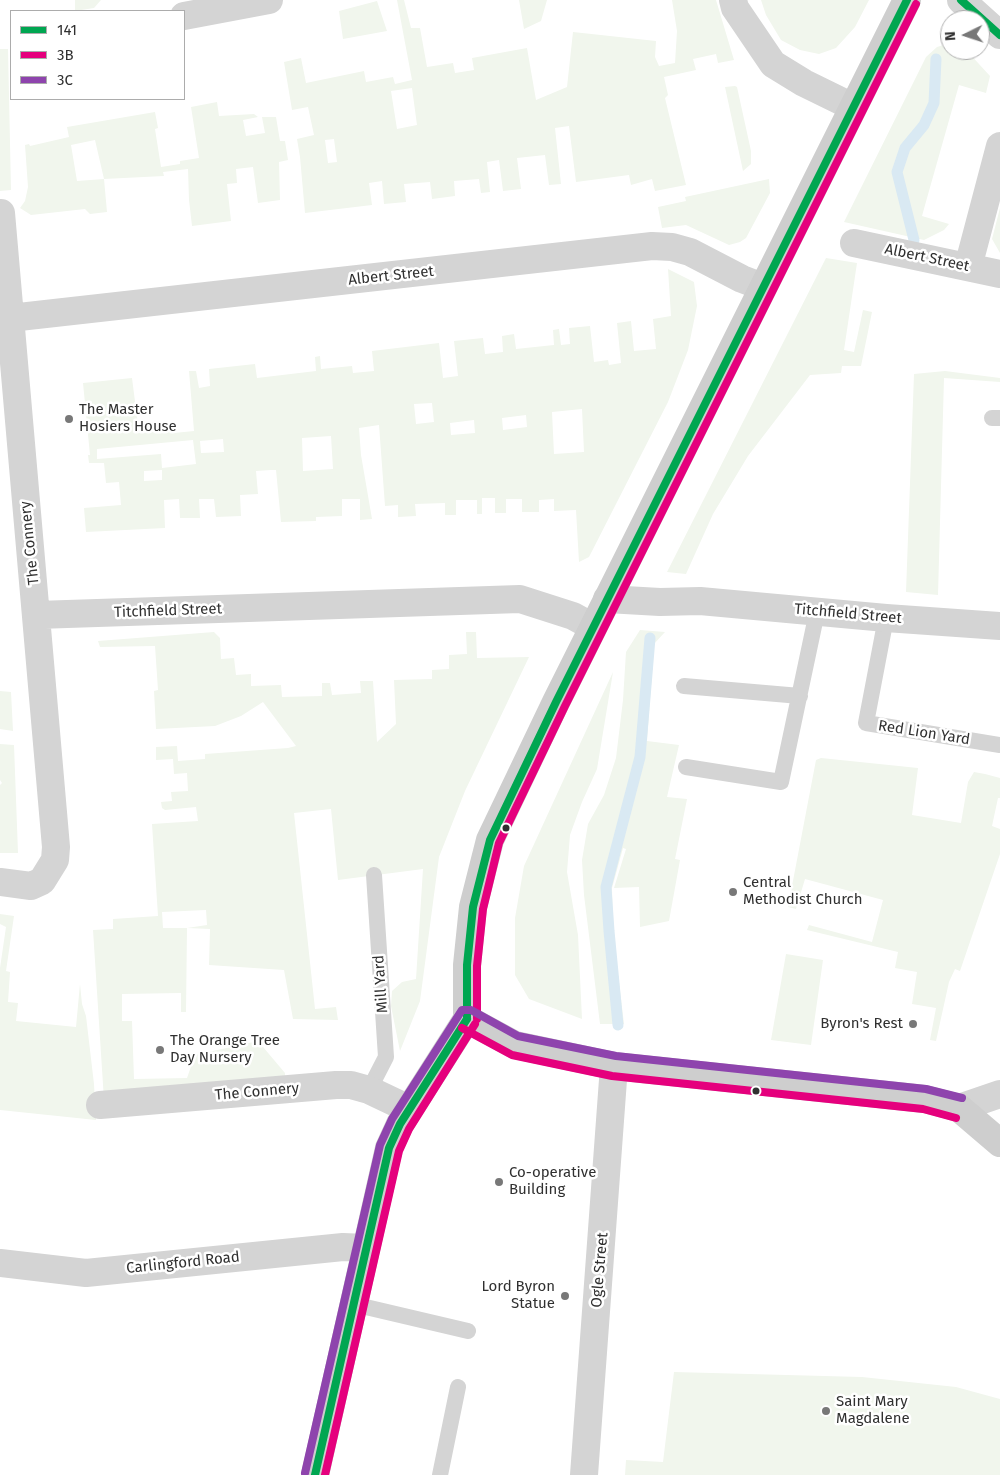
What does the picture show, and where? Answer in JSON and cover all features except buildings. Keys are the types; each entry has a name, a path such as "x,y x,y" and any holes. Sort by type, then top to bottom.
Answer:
{"street":[{"path":"185,16 269,0"},
{"path":"733,0 735,8 773,64 804,83 853,107"},
{"path":"315,1475 389,1148 400,1124 467,1018 467,964 473,907 490,840 593,627 907,0"},
{"path":"961,0 1000,36"},
{"path":"968,267 993,196 1000,146"},
{"name":"The Connery","path":"0,882 31,886 42,881 55,860 56,846 37,615 9,427 10,318 1,213"},
{"name":"Albert Street","path":"854,243 1000,274"},
{"name":"Albert Street","path":"10,318 652,246 672,247 690,252 742,279 763,287"},
{"name":"Titchfield Street","path":"607,599 700,602 1000,626"},
{"name":"Titchfield Street","path":"37,615 520,600 573,616 593,627"},
{"path":"467,1018 515,1045 614,1066 925,1099 959,1108 1000,1143"},
{"name":"Ogle Street","path":"584,1475 614,1066"},
{"name":"The Connery","path":"100,1105 351,1085 369,1090 409,1110"},
{"path":"959,1108 1000,1094"},
{"name":"Carlingford Road","path":"0,1263 86,1273 343,1247 366,1248"}],"lane":[{"path":"686,767 781,782 817,612"},
{"name":"Red Lion Yard","path":"886,618 866,723 1000,745"},
{"path":"684,686 800,696"},
{"name":"Mill Yard","path":"369,1090 386,1057 374,875"},
{"path":"353,1304 468,1331"},
{"path":"440,1475 458,1387"}],"shaded area":[{"path":"75,0 101,0 94,8 75,10"},
{"path":"397,0 404,0 411,28 420,28 427,67 453,63 455,73 474,70 472,58 527,48 536,100 567,87 573,32 656,41 655,57 659,66 675,63 677,31 672,0 716,0 734,60 718,63 716,54 693,59 696,70 664,77 668,95 665,98 686,185 655,191 652,179 631,185 629,175 576,182 569,126 555,128 561,184 549,185 545,155 517,158 521,189 503,191 499,160 487,162 490,192 481,193 479,179 454,181 455,196 432,199 430,182 404,184 406,202 384,204 382,181 369,183 372,205 305,213 297,139 314,135 308,107 292,110 284,62 301,58 306,83 364,71 366,82 393,77 395,84 412,80","holes":["412,88 417,125 397,129 391,91","334,139 337,162 328,163 325,140"]},
{"path":"519,0 547,0 541,21 524,29"},
{"path":"761,0 869,0 855,27 836,48 819,54 800,50 781,40 766,15"},
{"path":"377,1 387,31 343,39 339,11"},
{"path":"940,46 940,60 975,60 990,76 986,93 959,85 922,216 949,224 944,230 924,240 844,222 926,57"},
{"path":"0,49 8,49 11,190 0,191"},
{"path":"725,87 737,87 751,151 751,164 743,171"},
{"path":"217,102 219,116 254,114 258,117 243,120 246,136 265,133 262,117 276,117 280,141 285,141 288,160 279,162 280,200 258,203 253,167 236,169 237,183 227,184 231,221 192,226 188,169 163,172 164,176 104,179 107,212 90,214 85,209 31,215 20,208 25,201 28,187 25,145 29,144 30,146 69,137 67,127 155,112 158,128 155,129 161,167 180,164 180,161 199,158 191,107","holes":["95,140 104,179 77,181 71,145"]},
{"path":"769,179 770,193 746,238 740,242 729,245 686,225 662,228 658,207 686,201 685,197"},
{"path":"1000,208 1000,253 992,239"},
{"path":"826,258 857,263 844,350 854,352 863,310 872,312 861,366 842,366 841,373 810,375 748,456 713,514 686,574 667,572"},
{"path":"668,269 694,282 697,306 688,350 668,402 589,557 579,562 576,510 554,511 554,499 539,500 539,512 522,512 522,499 506,499 506,513 495,513 495,498 482,498 482,514 477,514 477,500 456,500 456,515 445,515 445,503 415,504 416,516 398,517 398,505 385,506 379,425 359,428 361,455 372,519 360,520 360,499 342,499 342,516 316,517 316,521 281,522 276,470 271,470 256,471 258,494 240,495 241,516 216,517 214,499 199,499 200,518 180,518 179,499 164,500 165,528 86,532 84,508 121,505 119,482 106,483 104,463 89,463 88,455 90,455 83,383 132,378 139,433 173,429 174,433 194,431 189,371 196,371 199,388 210,386 209,369 255,364 257,378 316,371 315,357 320,356 321,369 352,366 353,373 374,371 372,351 439,343 443,378 458,376 454,341 483,338 485,354 503,352 502,336 514,334 516,349 554,345 553,330 559,329 561,345 570,344 569,328 590,326 594,362 608,360 609,365 621,363 617,323 631,321 634,351 656,349 653,319 671,316","holes":["432,403 434,422 416,424 414,404","582,409 584,452 554,454 552,412","526,415 527,427 503,430 502,418","474,420 475,433 451,435 450,423","331,436 333,469 303,471 302,438","223,439 224,452 201,453 200,441","193,440 196,464 162,468 161,454 97,459 97,449","162,470 162,480 144,481 144,471"]},
{"path":"945,371 1000,378 1000,382 944,378 938,595 906,592 914,374"},
{"path":"640,630 665,632 654,644 647,741 679,745 667,797 687,799 675,859 680,860 669,921 640,927 639,887 614,888 626,849 623,848 612,888 613,931 624,1024 600,1024 584,895 582,860 588,824 604,795 616,758 623,700 626,652"},
{"path":"214,632 220,638 221,659 234,658 236,675 251,674 251,686 281,685 282,697 322,696 322,683 330,683 332,695 361,693 360,681 373,681 377,742 396,724 394,680 432,679 432,670 449,669 449,655 467,654 466,632 476,632 477,658 529,657 465,791 439,857 420,1001 400,1051 391,1006 392,991 402,982 416,979 423,869 338,880 331,809 294,813 315,1009 336,1007 338,1020 293,1019 284,970 209,965 210,929 187,928 186,1012 181,1012 181,993 122,994 122,1021 132,1021 134,1079 187,1078 195,1055 258,1041 285,1073 285,1083 104,1100 93,930 113,929 113,919 158,916 152,824 198,821 196,807 165,810 162,808 161,802 172,801 171,792 188,791 187,773 174,774 173,759 156,760 156,747 177,746 178,761 205,759 205,754 296,746 263,702 241,716 215,726 156,729 154,691 158,690 155,646 100,647 98,641","holes":["206,910 207,925 187,928 163,928 162,912"]},
{"path":"613,672 597,769 570,835 567,872 578,935 582,1019 529,999 515,975 515,918 524,866"},
{"path":"0,691 11,692 13,731 0,729"},
{"path":"0,744 14,745 18,853 0,853 0,785 2,783 0,780"},
{"path":"821,758 918,768 912,815 961,823 968,782 974,772 1000,778 1000,798 998,798 992,826 1000,829 1000,854 960,971 955,969 949,982 936,1041 930,1040 936,1008 912,1004 917,972 895,968 898,952 807,930 809,925 872,942 883,900 805,879 796,909 788,907 816,760"},
{"path":"0,914 14,916 6,971 10,972 8,1002 18,1003 16,1021 76,1027 80,984 82,1004 86,1016 94,1084 96,1120 0,1110 0,968 6,927 0,924"},
{"path":"786,954 823,960 811,1045 771,1040"},
{"path":"674,1372 862,1377 956,1387 1000,1399 1000,1475 625,1475 626,1460 663,1462"}],"waterway":[{"path":"914,240 897,172 905,148 924,125 934,103 936,59"},
{"path":"618,1025 606,887 640,757 650,638"}],"transit line":[{"name":"141","path":"467,1019 467,965 473,907 490,840 556,702 907,0"},
{"name":"141","path":"961,0 1000,35"},
{"name":"3B","path":"477,1019 477,966 483,909 499,843 565,706 916,4"},
{"name":"3C","path":"305,1473 380,1145 392,1119 462,1010 471,1010 518,1036 616,1056 926,1089 962,1098"},
{"name":"141","path":"315,1475 389,1148 400,1124 467,1019"},
{"name":"3B","path":"325,1475 399,1151 409,1129 475,1024"},
{"name":"3B","path":"462,1028 512,1055 612,1076 923,1109 956,1118"}],"place":[{"name":"The Master Hosiers House","path":"69,419"},
{"name":"Central Methodist Church","path":"733,892"},
{"name":"Byron's Rest","path":"913,1024"},
{"name":"The Orange Tree Day Nursery","path":"160,1050"},
{"name":"Co-operative Building","path":"499,1182"},
{"name":"Lord Byron Statue","path":"565,1296"},
{"name":"Saint Mary Magdalene","path":"826,1411"}]}
